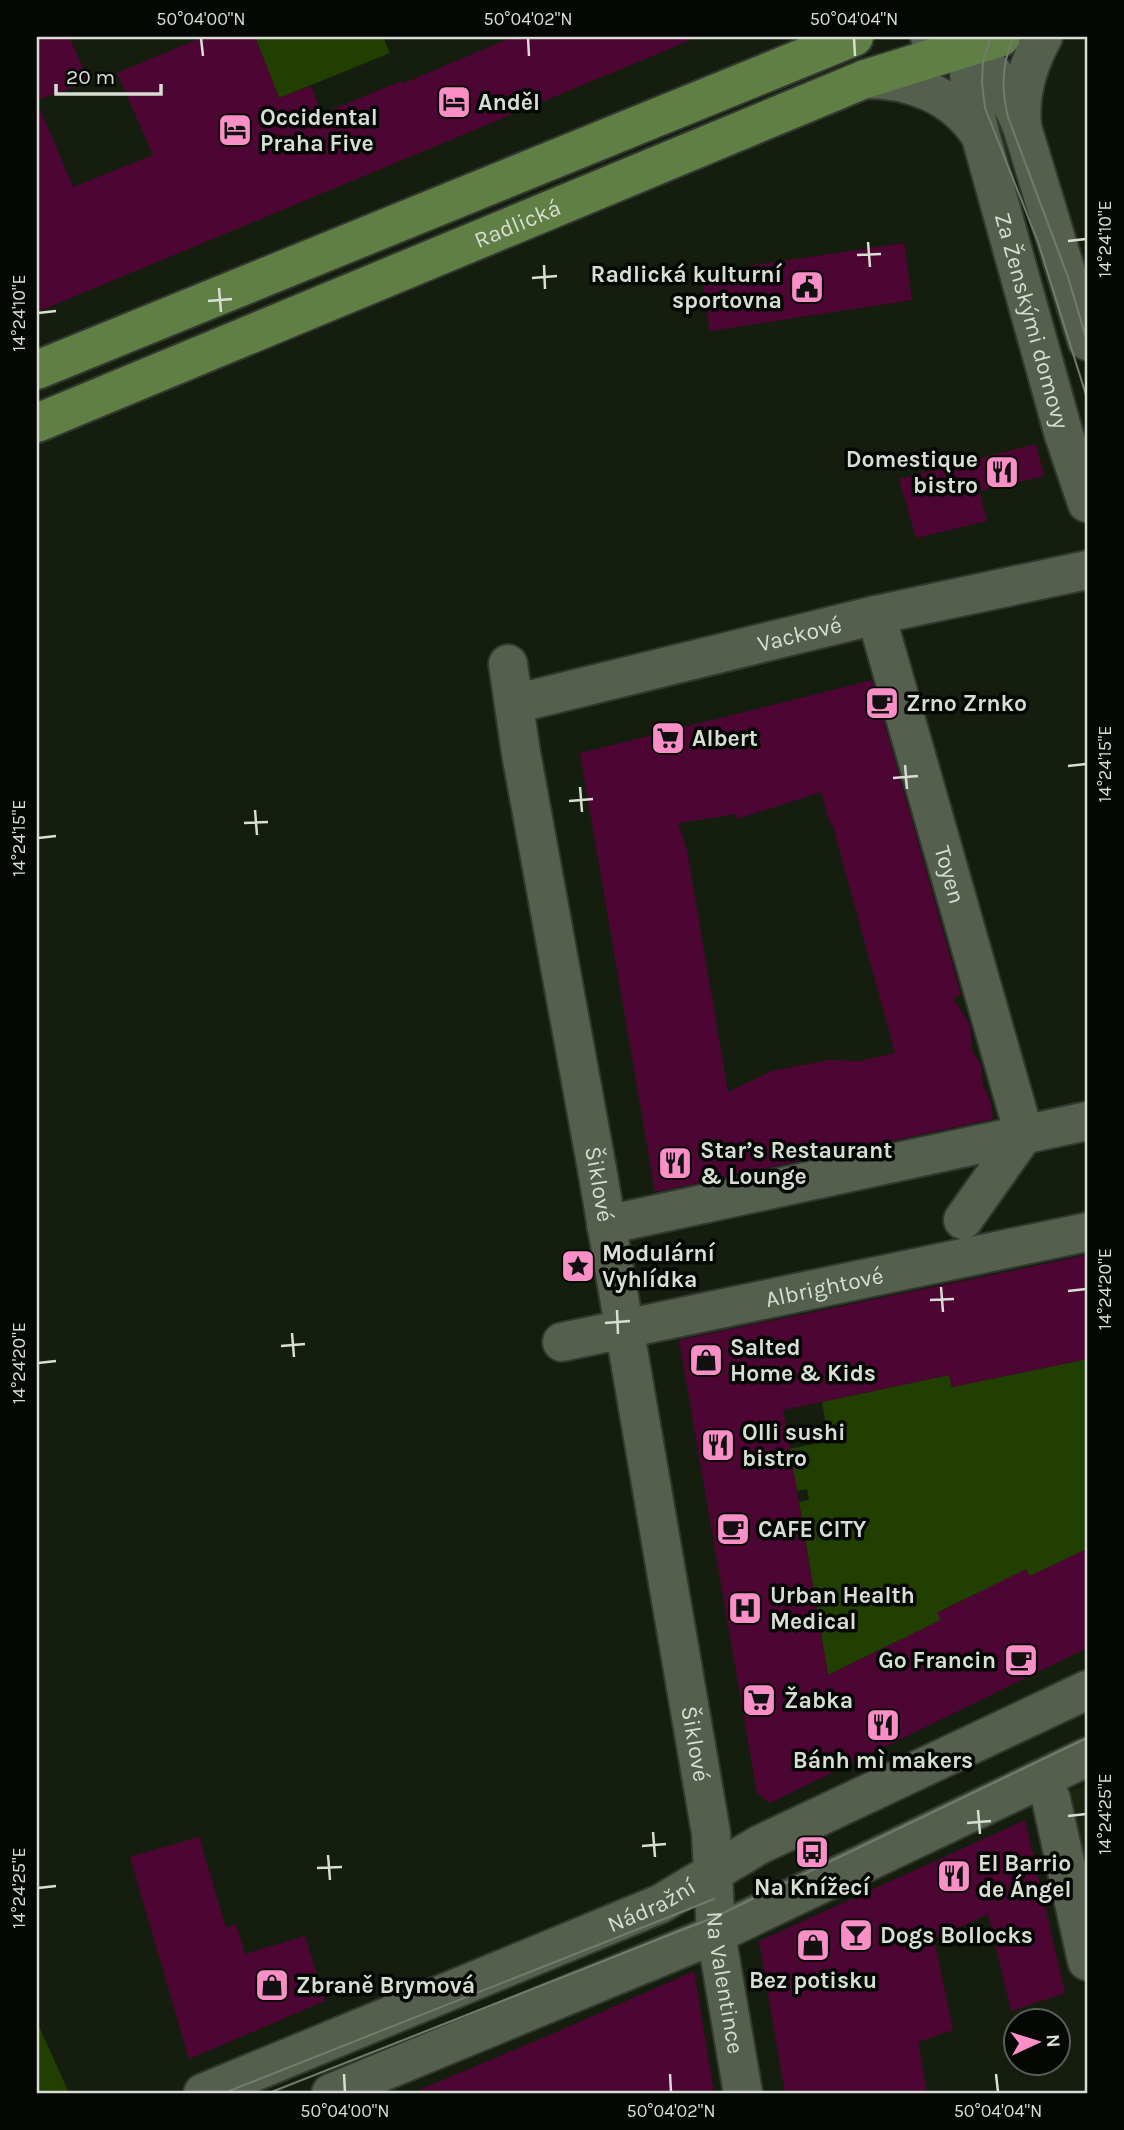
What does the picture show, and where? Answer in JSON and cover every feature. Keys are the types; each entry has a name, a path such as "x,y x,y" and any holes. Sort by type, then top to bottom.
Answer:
{"main road":[{"name":"Radlická","path":"37,370 854,37"},
{"name":"Radlická","path":"37,423 865,79 967,43"}],"street":[{"path":"1022,127 1023,86 1042,37"},
{"path":"967,43 997,76 1022,127"},
{"name":"Za Ženskými domovy","path":"967,43 970,87 981,137 1064,435 1087,503"},
{"path":"865,79 907,84 943,97 966,115 981,137"},
{"name":"Za Ženskými domovy","path":"1022,127 1087,341"},
{"name":"Vackové","path":"514,704 876,615 1087,570"},
{"name":"Toyen","path":"876,615 1024,1134"},
{"name":"Šiklové","path":"508,664 711,1833 712,1873"},
{"path":"606,1225 1087,1121"},
{"path":"963,1220 1024,1134"},
{"name":"Albrightové","path":"562,1342 1087,1232"},
{"name":"Nádražní","path":"203,2093 660,1904 759,1846 1087,1690"},
{"path":"331,2093 716,1934 1087,1757"},
{"path":"1041,1780 1051,1799 1087,1961"},
{"name":"Na Valentince","path":"712,1873 716,1934 743,2093"}],"shaded area":[{"path":"1087,1784 1087,1889 1065,1795"}],"green space":[{"path":"255,37 383,37 390,53 279,98"},
{"path":"1087,1359 1087,1549 1030,1576 1026,1570 938,1612 941,1620 828,1675 799,1502 809,1500 807,1489 797,1491 789,1449 829,1441 822,1402 949,1375 952,1387"},
{"path":"37,2022 69,2093 37,2093"}],"building":[{"path":"37,37 69,37 89,82 37,100"},
{"path":"203,37 255,37 279,98 311,86 322,114 513,37 698,37 37,312 37,102 73,187 153,155 117,73"},
{"name":"Radlická kulturní sportovna","path":"904,243 912,300 710,331 701,273"},
{"path":"1036,444 1044,476 979,491 987,521 916,538 899,479"},
{"path":"872,680 961,995 953,998 970,1025 972,1051 981,1065 983,1086 991,1103 993,1119 655,1192 580,753","holes":["821,792 830,824 832,823 895,1053 859,1061 829,1060 772,1071 728,1092 687,851 678,823 736,814 737,819"]},
{"path":"1087,1255 1087,1359 952,1387 949,1375 783,1410 828,1675 941,1620 937,1613 1026,1569 1030,1576 1087,1549 1087,1648 770,1803 757,1793 679,1340"},
{"path":"1025,1820 1065,1993 1020,2008 1010,2008 988,1914 934,1939 953,2030 918,2042 927,2093 785,2093 759,1941"},
{"path":"199,1837 226,1928 236,1924 245,1954 305,1936 325,2001 189,2059 130,1857"},
{"path":"694,1971 714,2093 412,2093 559,2031"}],"tram line":[{"path":"991,37 983,61 985,108 1038,242 1087,398"},
{"path":"1014,37 1004,76 1008,117 1068,277 1087,341"},
{"path":"269,2093 715,1917 1087,1738"},
{"path":"224,2093 714,1899"}],"place":[{"name":"Anděl","path":"454,102"},
{"name":"Occidental Praha Five","path":"235,130"},
{"name":"Radlická kulturní sportovna","path":"807,287"},
{"name":"Domestique bistro","path":"1002,472"},
{"name":"Zrno Zrnko","path":"882,703"},
{"name":"Albert","path":"668,738"},
{"name":"Star’s Restaurant & Lounge","path":"675,1163"},
{"name":"Modulární Vyhlídka","path":"578,1266"},
{"name":"Salted Home & Kids","path":"706,1360"},
{"name":"Olli sushi bistro","path":"718,1445"},
{"name":"CAFE CITY","path":"733,1529"},
{"name":"Urban Health Medical","path":"745,1608"},
{"name":"Go Francin","path":"1021,1660"},
{"name":"Žabka","path":"759,1700"},
{"name":"Bánh mì makers","path":"883,1725"},
{"name":"Na Knížecí","path":"812,1852"},
{"name":"El Barrio de Ángel","path":"954,1876"},
{"name":"Dogs Bollocks","path":"856,1935"},
{"name":"Bez potisku","path":"813,1945"},
{"name":"Zbraně Brymová","path":"272,1985"}]}
